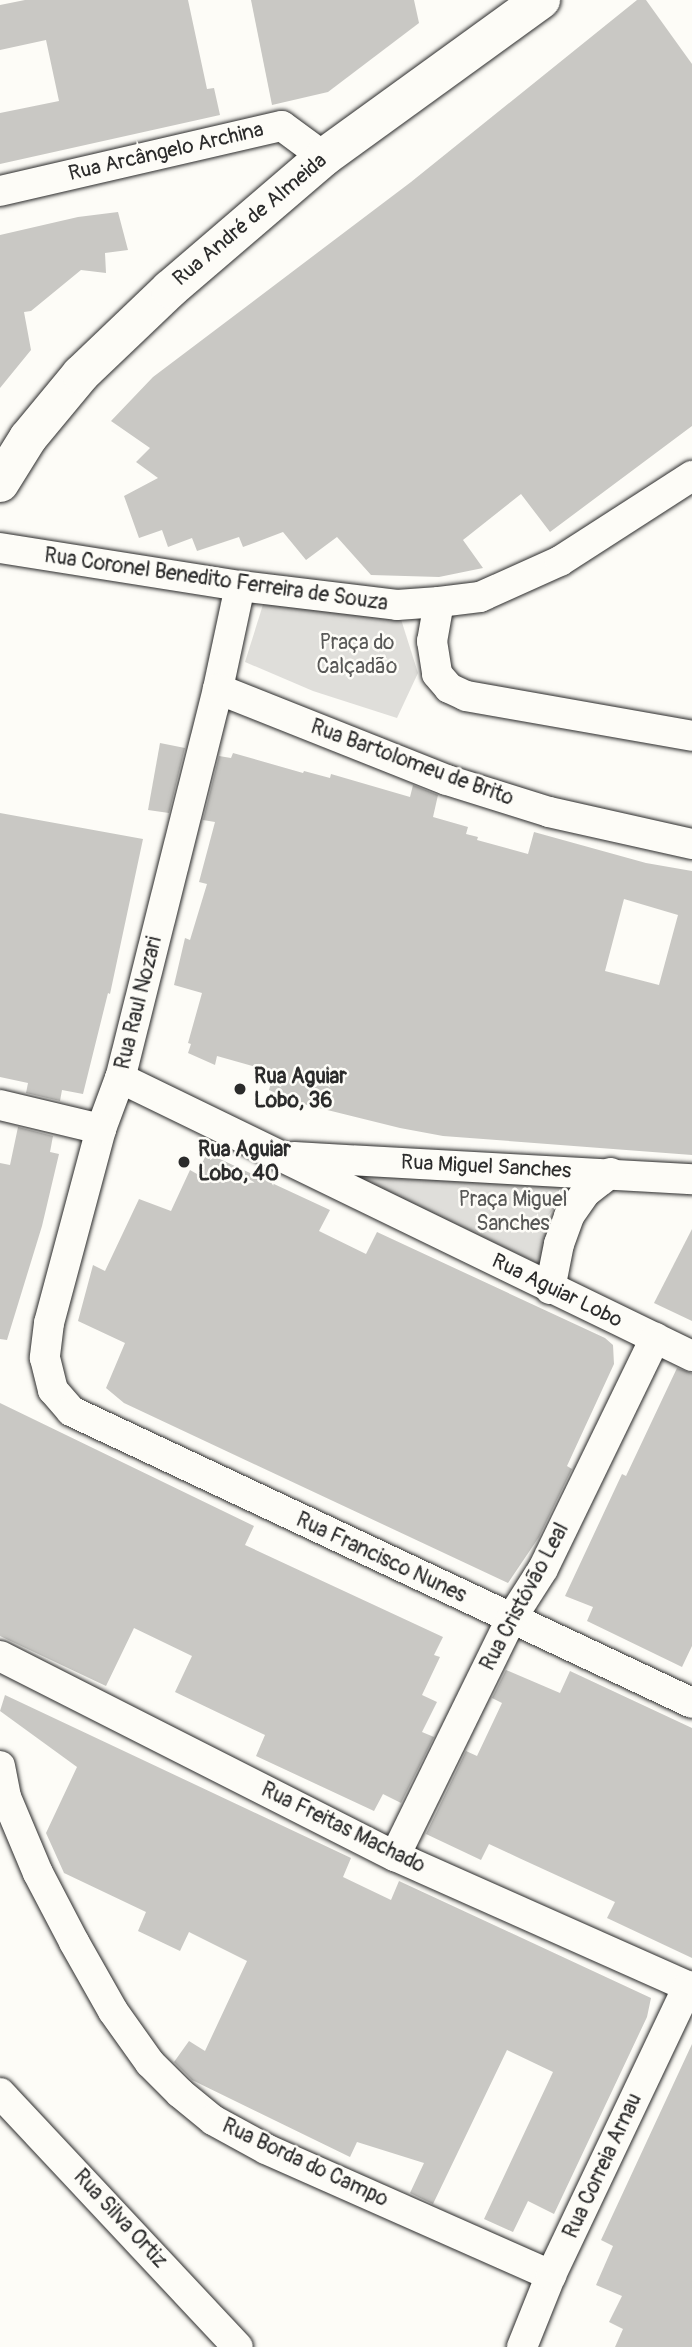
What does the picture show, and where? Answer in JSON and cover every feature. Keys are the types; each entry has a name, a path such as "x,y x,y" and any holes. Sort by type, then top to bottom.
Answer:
{"main road":[{"name":"Rua André de Almeida","path":"0,483 27,438 81,374 170,289 324,157 541,0"}],"street":[{"name":"Rua Arcângelo Archina","path":"0,191 282,126 324,157"},
{"name":"Rua Coronel Benedito Ferreira de Souza","path":"0,548 240,586 397,606 439,603 480,597 550,566 692,475"},
{"name":"Rua Raul Nozari","path":"71,1411 53,1390 45,1358 48,1324 101,1129 120,1078 218,688 240,586"},
{"path":"439,603 432,641 437,674 449,688 466,696 692,736"},
{"name":"Rua Bartolomeu de Brito","path":"218,688 447,780 549,812 692,844"},
{"name":"Rua Aguiar Lobo","path":"120,1078 692,1356"},
{"path":"0,1105 101,1129"},
{"name":"Rua Miguel Sanches","path":"280,1157 610,1173 692,1180"},
{"path":"550,1289 559,1244 569,1216 586,1192 610,1173"},
{"name":"Rua Cristóvão Leal","path":"395,1856 511,1619 543,1569 655,1338"},
{"name":"Rua Francisco Nunes","path":"71,1411 692,1703"},
{"name":"Rua Freitas Machado","path":"0,1656 395,1856 690,1987"},
{"name":"Rua Borda do Campo","path":"0,1766 6,1797 38,1873 74,1942 113,2011 150,2063 180,2093 213,2120 267,2149 551,2275"},
{"name":"Rua Correia Arnau","path":"522,2347 551,2275 690,1987"},
{"name":"Rua Silva Ortiz","path":"0,2093 238,2347"}],"green space":[{"name":"Praça do Calçadão","path":"266,595 399,613 418,673 397,718 313,691 245,662"},
{"name":"Praça Miguel Sanches","path":"343,1170 574,1181 548,1216 547,1268"}],"building":[{"path":"25,0 188,0 207,89 214,88 220,115 0,164 0,113 59,101 46,40 0,50 0,5"},
{"path":"251,0 414,0 419,23 328,92 272,105"},
{"path":"637,0 646,0 692,64 692,426 550,532 521,494 463,540 483,568 439,577 371,575 337,537 306,560 283,532 243,547 239,537 197,551 192,538 168,547 162,530 139,538 124,496 158,478 136,462 150,448 111,421 153,377 411,182"},
{"path":"118,212 128,250 105,253 106,273 81,270 31,311 24,312 31,350 0,388 0,235 78,217"},
{"path":"160,743 185,748 169,813 148,810"},
{"path":"233,753 303,773 304,771 330,778 331,774 410,797 413,785 438,795 433,817 468,827 466,834 478,837 477,840 528,854 534,832 646,863 692,871 692,1155 443,1136 400,1128 299,1103 269,1090 274,1072 217,1056 215,1065 188,1053 191,1044 188,1043 202,993 174,985 185,938 190,940 207,884 199,882 215,822 203,820 219,756 231,758","holes":["624,899 678,915 659,985 605,971"]},
{"path":"0,813 143,839 110,994 108,993 83,1094 62,1090 60,1101 26,1093 28,1083 0,1077"},
{"path":"18,1127 53,1136 50,1152 59,1154 42,1226 7,1340 0,1339 0,1163 10,1165"},
{"path":"207,1153 330,1210 319,1231 366,1254 377,1232 605,1338 613,1345 614,1364 567,1466 572,1469 539,1537 508,1583 124,1403 106,1388 125,1343 78,1321 93,1265 105,1271 139,1199 171,1211 190,1170 197,1174"},
{"path":"692,1229 692,1321 654,1303"},
{"path":"677,1368 692,1373 692,1646 682,1667 587,1621 593,1607 565,1596 622,1474 626,1476"},
{"path":"0,1403 254,1526 245,1545 443,1637 434,1655 440,1657 422,1695 437,1702 422,1732 434,1737 401,1803 383,1794 374,1811 256,1756 265,1735 175,1692 192,1656 134,1628 106,1686 0,1636"},
{"path":"506,1670 560,1693 570,1671 692,1728 692,1958 607,1918 615,1902 489,1844 481,1860 426,1834 466,1751 477,1756 502,1703 492,1698"},
{"path":"5,1695 351,1858 343,1877 391,1900 399,1881 651,1998 647,2017 554,2214 528,2201 513,2232 484,2219 553,2072 507,2050 433,2204 410,2193 424,2163 357,2142 350,2157 192,2080 174,2062 189,2041 205,2051 247,1961 189,1932 180,1951 138,1931 146,1912 64,1873 46,1833 77,1767 0,1711"},
{"path":"692,2044 692,2347 615,2347 623,2329 609,2322 622,2296 596,2285 613,2246 601,2240"}],"place":[{"name":"Rua Aguiar Lobo, 36","path":"240,1089"},
{"name":"Rua Aguiar Lobo, 40","path":"184,1162"}]}
